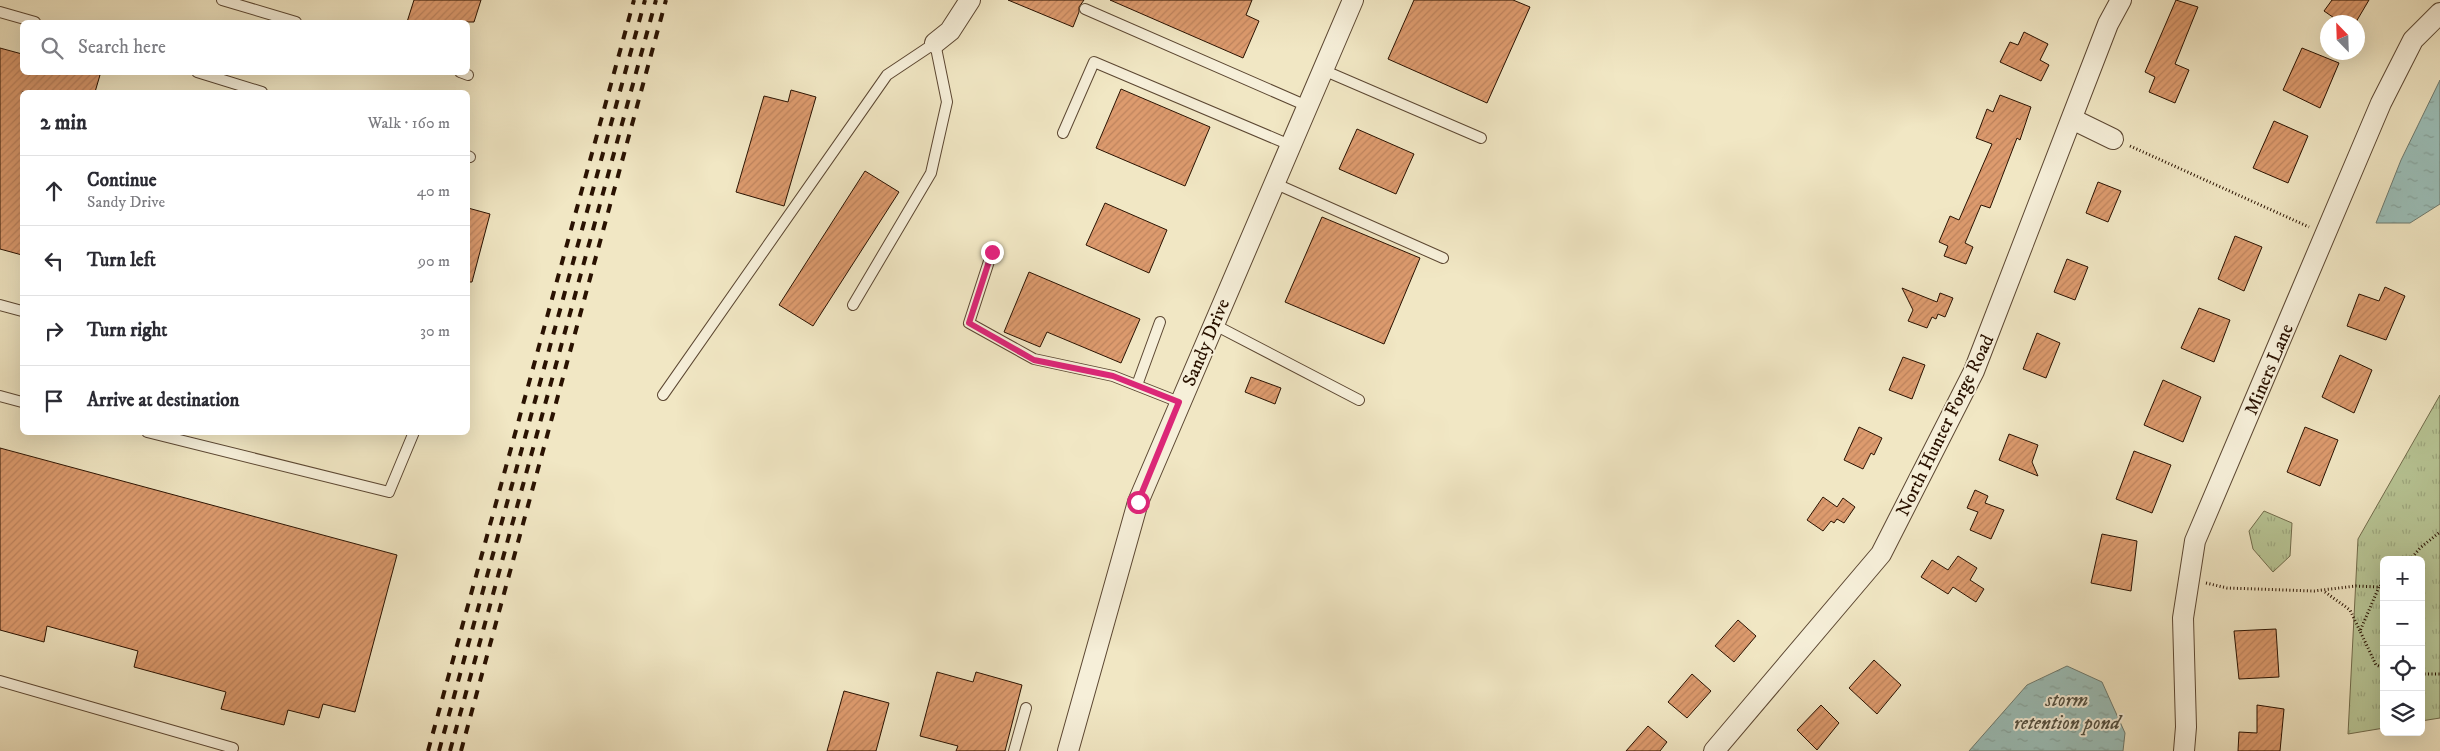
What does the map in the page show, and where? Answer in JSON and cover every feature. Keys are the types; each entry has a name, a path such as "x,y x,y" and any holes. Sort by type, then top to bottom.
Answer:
{"street":[{"path":"936,44 950,30 970,0"},
{"name":"Sandy Drive","path":"1068,751 1127,535 1153,462 1353,0"},
{"name":"North Hunter Forge Road","path":"1714,751 1881,554 1974,371 2108,24 2121,0"},
{"name":"Miners Lane","path":"2184,751 2186,727 2183,618 2195,541 2381,103 2413,40 2440,12"},
{"path":"2072,118 2113,138"}],"lane":[{"path":"222,0 289,20"},
{"path":"1085,9 1307,106"},
{"path":"0,12 28,20"},
{"path":"663,395 887,74 936,44 947,102 931,173 853,304"},
{"path":"1063,133 1094,62 1290,145"},
{"path":"1323,70 1481,138"},
{"path":"207,75 256,90"},
{"path":"1274,183 1443,258"},
{"path":"992,252 969,323 1034,360 1113,376 1179,402"},
{"path":"0,305 20,310"},
{"path":"1137,385 1160,322"},
{"path":"1213,324 1359,400"},
{"path":"0,396 20,401"},
{"path":"159,435 389,492 413,435"},
{"path":"0,681 233,748"},
{"path":"1014,751 1026,708"}],"path":[{"path":"2113,138 2325,234"},
{"path":"2413,556 2440,532"},
{"path":"2188,580 2227,588 2324,591 2356,586 2378,587 2360,631"},
{"path":"2324,591 2350,610 2376,665 2380,666"},
{"path":"2425,674 2440,674"}],"green space":[{"path":"2440,395 2440,718 2425,720 2425,556 2380,556 2380,729 2348,734 2358,539"},
{"path":"2264,511 2292,523 2290,556 2273,572 2253,549 2249,531"}],"water":[{"path":"2440,80 2440,204 2410,223 2376,223 2401,160"},
{"name":"storm retention pond","path":"2067,666 2102,682 2125,733 2123,751 1969,751 2027,685"}],"building":[{"path":"414,0 481,0 474,22 470,22 470,20 408,20"},
{"path":"1008,0 1084,0 1079,7 1073,27"},
{"path":"1110,0 1252,0 1246,15 1259,21 1243,58"},
{"path":"1414,0 1513,0 1530,7 1487,103 1388,59"},
{"path":"2176,0 2198,7 2175,64 2189,70 2175,103 2149,92 2155,77 2145,72"},
{"path":"2332,0 2369,0 2360,15 2330,15 2324,11"},
{"path":"2024,32 2048,44 2040,60 2049,65 2041,81 2000,62 2010,42 2018,45"},
{"path":"0,48 20,53 20,75 100,75 96,90 20,90 20,254 0,249"},
{"path":"2302,48 2320,55 2320,60 2332,60 2339,63 2320,108 2283,90"},
{"path":"1121,89 1210,127 1185,186 1096,148"},
{"path":"791,90 816,97 784,206 736,192 764,96 788,102"},
{"path":"2000,95 2031,107 2020,140 2017,138 1990,208 1981,205 1965,243 1973,247 1966,264 1944,256 1948,246 1939,242 1950,216 1959,220 1992,144 1976,138 1987,109 1993,112"},
{"path":"2274,121 2308,136 2288,183 2253,168"},
{"path":"1357,129 1414,154 1396,194 1339,169"},
{"path":"865,171 899,192 813,326 779,305"},
{"path":"2098,182 2121,191 2108,222 2086,213"},
{"path":"1105,203 1167,230 1149,273 1086,245"},
{"path":"470,209 490,214 472,282 470,282"},
{"path":"1322,217 1420,258 1384,344 1285,302"},
{"path":"2235,236 2262,247 2244,291 2218,279"},
{"path":"2067,259 2088,267 2075,300 2054,292"},
{"path":"1029,272 1140,319 1121,363 1047,332 1040,347 1004,332"},
{"path":"2385,287 2405,296 2386,340 2347,326 2359,294 2379,301"},
{"path":"1902,288 1937,302 1940,293 1953,298 1945,317 1938,314 1936,319 1932,317 1927,328 1908,321 1913,310"},
{"path":"2199,308 2230,320 2214,362 2181,348"},
{"path":"2037,333 2060,343 2046,378 2023,369"},
{"path":"2340,355 2372,370 2354,413 2322,397"},
{"path":"1903,357 1925,365 1912,399 1889,390"},
{"path":"1251,377 1281,388 1275,404 1245,392"},
{"path":"2163,380 2201,397 2183,442 2144,425"},
{"path":"1859,427 1882,438 1874,455 1871,453 1863,469 1844,460"},
{"path":"2305,427 2338,440 2320,486 2287,472"},
{"path":"2009,434 2038,445 2032,462 2038,476 1999,460"},
{"path":"0,448 397,555 355,712 323,704 319,718 288,710 284,725 221,709 226,692 134,667 138,651 47,626 44,642 0,630"},
{"path":"2134,451 2171,465 2152,513 2116,499"},
{"path":"1975,490 1988,496 1985,503 2004,510 1991,539 1970,530 1978,512 1967,508"},
{"path":"1823,497 1837,507 1843,498 1855,507 1844,523 1837,519 1834,523 1831,521 1823,531 1807,520"},
{"path":"2102,534 2137,541 2131,591 2091,583"},
{"path":"1958,556 1977,568 1970,580 1984,589 1976,602 1953,587 1948,594 1921,577 1932,560 1948,570"},
{"path":"1738,620 1756,636 1734,662 1715,646"},
{"path":"2276,629 2279,677 2239,679 2234,631"},
{"path":"1874,660 1901,685 1877,714 1849,688"},
{"path":"937,672 973,682 976,672 1022,685 1005,751 956,751 958,746 920,736"},
{"path":"1692,674 1711,691 1687,718 1668,702"},
{"path":"844,691 889,703 876,751 827,751"},
{"path":"1821,705 1839,723 1817,750 1797,730"},
{"path":"2257,705 2284,709 2280,751 2238,751 2239,732 2257,733"},
{"path":"1648,726 1667,742 1660,751 1626,751"}],"railway":[{"path":"428,751 634,0"},
{"path":"439,751 645,0"},
{"path":"450,751 656,0"},
{"path":"461,751 666,0"}],"route":[{"path":"992,252 969,323 1034,360 1113,376 1179,402 1138,502"}]}
